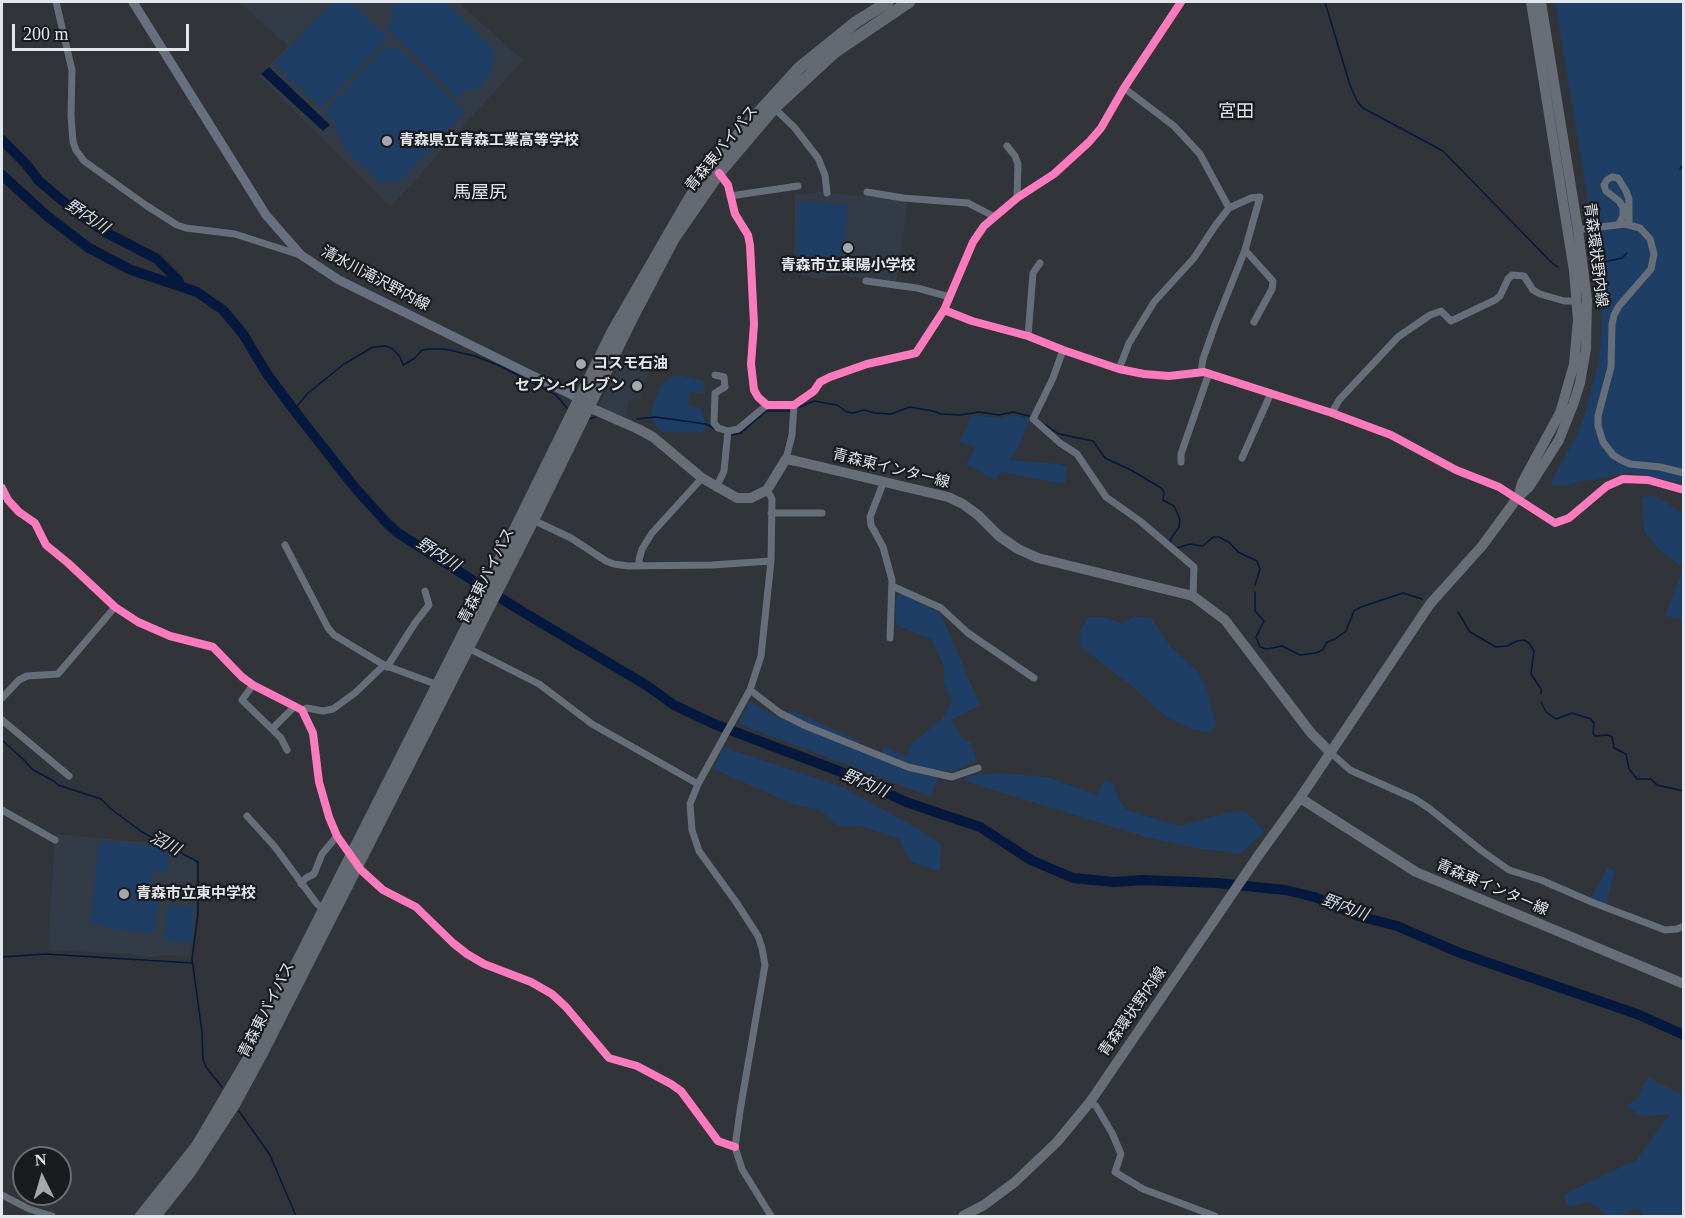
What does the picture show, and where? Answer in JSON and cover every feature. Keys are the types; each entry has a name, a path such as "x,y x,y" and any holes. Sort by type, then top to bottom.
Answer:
{"highway":[{"name":"青森東バイパス","path":"506,560 533,520 613,331 691,196 739,134 799,68 856,22 888,2"},
{"name":"青森東バイパス","path":"155,1216 190,1172 235,1103 261,1055 438,685 471,630 584,403 674,238 719,172 774,108 835,52 909,2"},
{"name":"青森東バイパス","path":"141,1216 197,1146 229,1094 324,909 354,861 468,648 471,630"}],"main road":[{"name":"清水川滝沢野内線","path":"133,2 266,215 301,255 339,280 584,403"},
{"name":"青森環状野内線","path":"1532,2 1547,67"},
{"name":"青森環状野内線","path":"963,1216 984,1205 1015,1182 1057,1142 1090,1102 1254,861 1300,798 1430,604 1482,546 1528,487 1559,440 1574,405 1580,382 1588,327 1587,300 1573,230 1547,67 1541,2"},
{"name":"青森環状野内線","path":"1518,497 1522,483 1556,422 1568,387 1576,344 1578,301 1573,230"},
{"path":"584,403 652,437 716,488 726,494 744,499 767,490 786,459"},
{"name":"青森東インター線","path":"786,459 948,497 963,504 1018,549 1038,558 1193,596 1225,620 1311,733 1330,752"},
{"name":"青森東インター線","path":"1300,798 1416,872 1683,984"}],"street":[{"path":"56,2 72,70 73,142 84,161 177,225 235,234 301,255"},
{"path":"719,172 728,185 735,214 748,235 750,245 754,324 751,364 754,390 767,405 794,405 814,391 820,382 830,377 867,364 916,354 944,310 973,242 993,216 1054,174 1089,142 1101,128 1124,88 1181,2"},
{"path":"1124,88 1174,126 1200,154 1229,208"},
{"path":"774,108 818,158 825,175 827,193"},
{"path":"1007,146 1015,156 1018,165 1017,198"},
{"path":"1619,224 1623,216 1623,207 1604,185 1612,177 1618,178 1629,199 1629,224"},
{"path":"1610,194 1622,191 1623,185"},
{"path":"730,196 798,186"},
{"path":"867,192 903,198 968,203 993,216"},
{"path":"1119,369 1129,344 1154,302 1194,258 1229,208 1251,198 1260,197 1245,250 1203,359 1201,372"},
{"path":"1573,230 1629,224 1640,228 1650,239 1653,246 1653,262 1647,275 1618,306 1614,315 1611,367 1598,416 1600,434 1607,449 1621,460 1630,464 1660,466 1683,473"},
{"path":"1245,250 1273,281 1272,289 1254,322"},
{"path":"1028,336 1033,273 1041,263"},
{"path":"1332,412 1339,400 1398,337 1430,315 1441,311 1451,321 1494,300 1500,296 1512,275 1524,276 1533,290 1540,294 1564,301 1578,301"},
{"path":"866,280 890,283 950,297"},
{"path":"944,310 972,321 1028,336 1119,369 1169,376 1209,373 1332,412 1391,435 1456,470 1499,487 1556,523 1569,518 1607,486 1623,479 1648,480 1683,490"},
{"path":"1063,350 1053,378 1033,419 1060,443 1077,454 1106,497 1140,521 1194,567 1193,596"},
{"path":"1181,462 1181,454 1209,373"},
{"path":"715,375 724,377 724,387 714,393 714,423 718,428 729,431 744,426 767,405"},
{"path":"1242,458 1271,393"},
{"path":"786,459 792,435 794,405"},
{"path":"716,488 724,471 729,431"},
{"path":"640,566 642,549 652,533 702,478"},
{"path":"884,482 870,518 871,525 883,547 892,586 890,638"},
{"path":"2,488 8,500 35,524 46,545 115,607 138,622 159,631 213,647 253,685 302,710 313,733 319,782 337,836 354,861 383,890 416,907 466,954 484,964 531,982 552,994 566,1007 609,1058 637,1066 681,1091 718,1141 735,1147"},
{"path":"767,490 772,499 771,561 761,656 750,690 698,784 690,804 695,840 708,866 736,902 758,936 762,948 765,965 735,1147 742,1169 771,1216"},
{"path":"771,513 822,513"},
{"path":"533,520 571,538 606,561 628,566 712,565 771,561"},
{"path":"285,545 328,628 334,635 385,666 438,685"},
{"path":"892,586 941,608 968,633 1034,678"},
{"path":"302,710 307,708 323,711 333,709 385,666 429,605 425,591"},
{"path":"2,698 19,680 27,676 58,675 115,607"},
{"path":"468,648 538,684 592,724 698,784"},
{"path":"253,685 242,700 272,729 287,750"},
{"path":"750,690 780,713 806,726 908,767 952,777 978,768"},
{"path":"272,729 295,706"},
{"path":"2,720 69,776"},
{"path":"1330,752 1350,770 1430,808 1509,870 1541,880 1665,930 1683,926"},
{"path":"2,810 55,840"},
{"path":"247,816 275,847 317,904 324,909"},
{"path":"301,884 314,874 322,854 337,836"},
{"path":"1090,1102 1096,1106 1121,1154 1115,1172 1151,1193 1215,1216"},
{"path":"2,1197 52,1216"}],"shaded area":[{"name":"青森県立青森工業高等学校","path":"239,2 458,2 523,60 391,207 259,76 288,46"},
{"path":"333,2 350,2 388,38 321,108 274,63"},
{"path":"397,2 446,2 491,47 495,57 490,76 481,86 472,90 462,90 464,93 458,99 385,27 393,22 391,9"},
{"path":"1555,2 1683,2 1683,484 1628,473 1560,486 1550,484 1577,435 1585,414 1598,365 1602,332 1600,272"},
{"path":"397,47 465,112 401,181 381,183 343,148 336,125 323,113 384,48"},
{"path":"269,67 330,125 323,131 261,74"},
{"name":"青森市立東陽小学校","path":"821,192 859,196 864,194 908,201 896,281 840,276 817,279 793,273 791,269 794,259 795,195"},
{"path":"798,201 848,205 840,273 800,269 796,262"},
{"path":"627,349 653,363 641,394 642,399 628,401 627,417 613,415 600,409 601,402"},
{"path":"672,376 704,381 705,393 690,392 688,406 701,408 707,428 703,432 662,432 656,426 651,411 654,401 662,384"},
{"path":"972,415 1001,418 1013,415 1030,419 1018,448 1010,460 1059,464 1067,467 1065,484 1001,472 995,480 966,464 976,447 959,442"},
{"path":"1654,495 1683,513 1683,568 1662,552 1644,531 1642,498"},
{"path":"1683,569 1684,620 1665,616"},
{"path":"900,592 941,614 980,705 951,720 963,739 970,742 977,761 953,771 940,770 931,797 739,724 750,701 778,718 791,710 860,741 860,745 881,752 885,747 907,757 911,744 943,718 952,701 944,682 944,666 931,639 896,625 896,599"},
{"path":"1135,616 1151,618 1171,647 1197,671 1208,691 1216,726 1208,732 1193,730 1165,716 1132,686 1081,647 1080,631 1089,617 1102,617 1123,623"},
{"path":"723,747 841,786 918,829 941,844 940,872 910,861 899,839 861,826 839,826 819,810 792,804 714,769"},
{"path":"998,773 1047,777 1097,795 1104,780 1114,783 1118,798 1127,810 1179,826 1225,813 1243,811 1255,820 1264,832 1241,854 1196,848 1146,837 964,781 967,776"},
{"name":"青森市立東中学校","path":"55,834 162,844 196,861 196,916 190,957 166,955 146,958 130,954 48,950"},
{"path":"99,841 161,846 169,854 168,872 153,871 152,900 158,901 154,933 105,929 105,925 90,924"},
{"path":"1608,867 1615,871 1606,905 1591,898"},
{"path":"167,905 194,908 191,943 164,940"},
{"path":"1649,1078 1683,1095 1683,1216 1644,1216 1638,1208 1619,1216 1606,1216 1595,1205 1587,1202 1569,1207 1563,1195 1636,1160 1669,1115 1642,1116 1625,1106 1638,1098 1643,1085"}],"waterway":[{"path":"1325,2 1350,85 1363,108 1443,151 1558,267"},
{"name":"野内川","path":"2,140 39,181 77,213 107,233 157,259 178,280 180,285"},
{"path":"1680,169 1684,163"},
{"name":"野内川","path":"2,175 47,216 89,248 131,270 197,292 223,310 243,334 267,374 297,414 356,489 398,533 518,609 646,685 674,705 714,724 844,773 906,802 980,827 1031,860 1073,878 1114,882 1142,880 1217,883 1285,890 1315,897 1358,916 1397,926 1460,953 1637,1014 1684,1035"},
{"path":"1599,263 1622,258 1627,253"},
{"path":"294,410 307,394 344,364 373,347 386,346 393,349 403,365 415,358 422,350 428,349 445,349 475,356 502,367 556,395 567,408"},
{"path":"800,407 814,401 837,405 853,413 864,410 891,414 910,407 941,414 960,415 979,412 999,415 1013,412 1029,416"},
{"path":"732,435 741,433 766,411 790,411"},
{"path":"589,419 595,417"},
{"path":"637,419 655,417 706,424 715,429"},
{"path":"1044,424 1059,434 1093,441 1105,458 1161,488 1164,492 1163,500 1174,506 1180,519 1179,527 1170,540 1171,543"},
{"path":"1177,548 1190,544 1203,546 1213,537 1219,537 1230,543 1238,552 1257,561 1260,569 1255,585"},
{"path":"1255,592 1255,611 1264,621 1256,637 1260,647 1267,649 1282,646 1300,655 1323,650 1327,642 1346,631 1354,611 1361,607 1403,593 1422,599"},
{"path":"1458,612 1470,632 1496,647 1524,640 1529,643 1534,651 1531,674 1541,689 1541,694"},
{"path":"1541,702 1546,712 1556,719 1572,713 1591,719 1594,723 1595,736 1612,737 1614,748 1626,754 1629,769 1637,779 1651,779 1657,785 1684,791"},
{"name":"沼川","path":"2,740 33,770 58,785 101,799 142,832 198,862 198,914 192,959 202,1032 203,1059 206,1067 222,1087"},
{"path":"2,957 46,954 192,963"},
{"name":"沼川","path":"239,1111 270,1155 296,1216"}],"cycle path":[{"path":"719,173 728,185 735,214 748,235 750,245 754,324 751,364 754,390 767,405 794,405 814,391 820,382 830,377 867,364 916,353 944,310 973,242 984,226 1017,198 1054,174 1089,142 1101,128 1124,88 1181,2"},
{"path":"944,310 972,321 1028,336 1119,369 1169,376 1204,372 1332,413 1391,435 1456,470 1499,487 1555,523 1569,518 1607,486 1623,479 1648,480 1684,490"},
{"path":"2,488 8,500 19,512 35,523 46,545 115,607 138,622 170,636 213,647 253,685 302,710 313,733 319,782 337,836 361,870 383,890 416,907 467,954 484,964 531,982 552,994 566,1007 609,1058 637,1066 681,1091 718,1141 735,1147"}],"place":[{"name":"青森県立青森工業高等学校","path":"387,141"},
{"name":"青森市立東陽小学校","path":"848,248"},
{"name":"コスモ石油","path":"581,364"},
{"name":"セブン-イレブン","path":"637,386"},
{"name":"青森市立東中学校","path":"124,894"}],"district":[{"name":"宮田","path":"1236,112"},
{"name":"馬屋尻","path":"480,193"}]}
